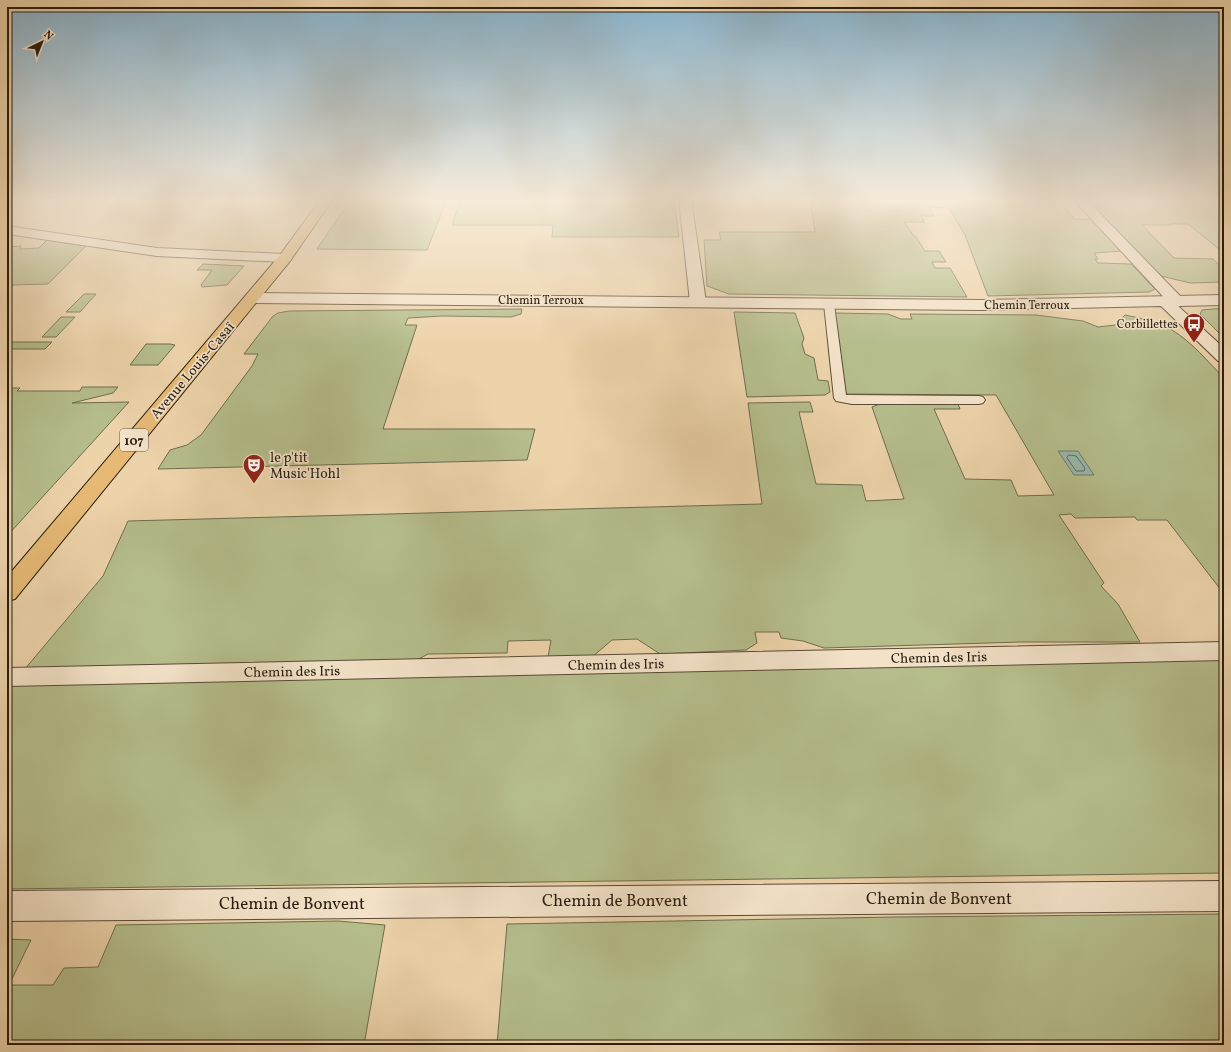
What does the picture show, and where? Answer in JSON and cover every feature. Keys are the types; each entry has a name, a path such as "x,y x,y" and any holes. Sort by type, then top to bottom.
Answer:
{"main road":[{"name":"Avenue Louis-Casaï","path":"7,593 292,248"}],"street":[{"path":"130,248 157,252 200,255 285,258"},
{"path":"691,248 698,302"},
{"path":"1123,248 1171,302 1224,357"},
{"name":"Chemin Terroux","path":"252,298 982,305 1224,300"},
{"name":"Chemin des Iris","path":"7,677 1224,651"},
{"name":"Chemin de Bonvent","path":"7,906 1224,896"}],"lane":[{"path":"829,304 840,398 852,400 979,400"}],"green space":[{"path":"7,248 84,248 48,284 13,285 7,292"},
{"path":"318,248 428,248 427,250"},
{"path":"705,248 923,248 925,251 939,251 946,262 932,262 935,268 950,268 967,297 729,294 707,286"},
{"path":"970,248 1119,248 1122,251 1094,253 1098,259 1095,259 1098,263 1131,264 1155,289 1149,292 988,296"},
{"path":"1132,248 1164,248 1174,258 1213,259 1224,269 1224,282 1190,283 1157,275"},
{"path":"1218,248 1224,248 1224,253"},
{"path":"203,264 244,266 227,285 202,287 201,285 212,270 197,270"},
{"path":"84,294 96,294 80,312 66,312"},
{"path":"1224,308 1224,338 1200,314 1202,310"},
{"path":"522,309 521,314 511,317 442,316 408,318 405,325 417,325 383,429 535,429 527,460 158,469 170,450 187,445 201,435 252,366 258,354 244,354 273,316 278,313 289,311"},
{"path":"734,312 795,313 804,338 802,344 805,354 814,358 818,380 828,381 830,392 825,395 747,397"},
{"path":"835,313 888,314 901,319 912,319 910,314 1036,315 1083,321 1098,327 1115,325 1125,315 1167,327 1179,335 1193,346 1224,378 1224,390 1222,390 1224,393 1224,594 1167,520 1137,520 1135,517 1075,518 1071,514 1059,515 1104,583 1101,586 1118,604 1140,642 1021,642 824,648 803,641 781,638 779,632 755,632 757,643 746,650 660,654 637,639 612,640 592,657 548,657 551,640 508,641 507,653 428,654 413,662 24,670 103,576 128,521 762,504 748,403 810,402 813,412 799,412 816,484 862,485 866,501 904,499 872,407 882,403 958,404 960,409 934,409 965,479 1011,480 1018,496 1054,495 996,395 845,394"},
{"path":"61,317 75,317 56,337 42,337"},
{"path":"7,342 52,342 45,349 7,349"},
{"path":"146,344 175,345 158,365 130,365"},
{"path":"82,387 118,387 113,393 72,403 129,402 7,536 7,388 20,388 17,391 80,391"},
{"path":"1219,657 1224,665 1224,873 7,889 7,688 10,685"},
{"path":"1224,914 1224,1045 497,1045 507,924 895,917"},
{"path":"338,921 385,925 364,1045 7,1045 7,939 31,940 9,985 53,985 64,968 98,967 116,925"}],"water":[{"path":"1058,451 1078,451 1094,475 1074,475"}],"place":[{"name":"Corbillettes","path":"1194,344"},
{"name":"le p'tit Music'Hohl","path":"254,484"}]}
